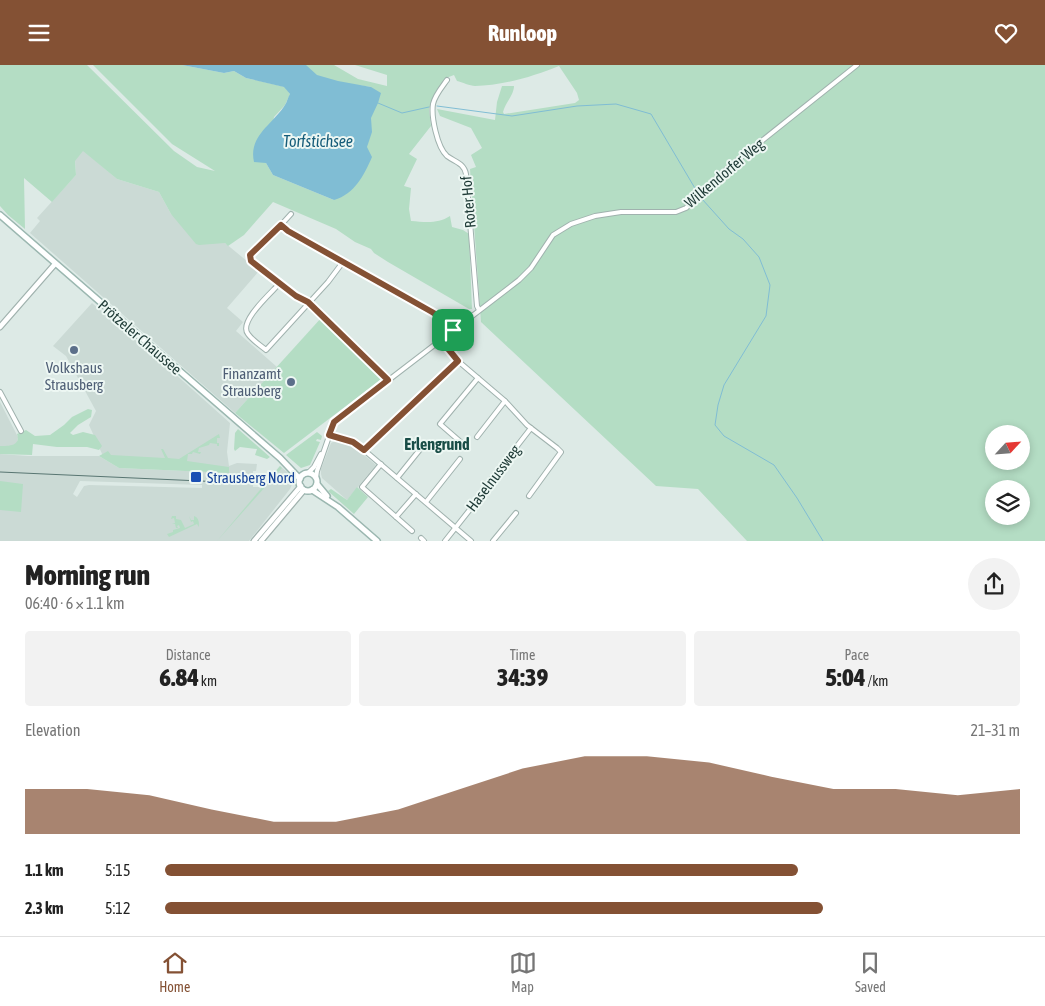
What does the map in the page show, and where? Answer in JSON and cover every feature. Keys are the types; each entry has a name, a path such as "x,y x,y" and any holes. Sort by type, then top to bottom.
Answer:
{"main road":[{"name":"Prötzeler Chaussee","path":"0,215 280,458 300,479"},
{"name":"Prötzeler Chaussee","path":"280,458 306,473 312,474 316,478"},
{"path":"306,473 300,479 303,488 312,490 338,507"},
{"path":"316,478 317,484 338,507 377,541"},
{"path":"312,490 317,484"}],"street":[{"name":"Wilkendorfer Weg","path":"316,478 325,445 334,422 519,281 531,268 553,235 571,224 595,216 621,212 676,212 686,208 729,167 857,65"},
{"name":"Roter Hof","path":"447,80 439,90 433,105 435,128 446,155 465,168 477,306 480,310"},
{"path":"291,214 250,255 250,259 296,296 308,302 388,380"},
{"path":"281,225 288,231 445,320 453,330"},
{"path":"279,283 248,319 245,327 247,334 266,350 328,282 343,262"},
{"path":"0,327 55,264"},
{"path":"441,340 458,361 505,401 531,428 557,447 561,453 528,496"},
{"path":"364,450 458,361"},
{"path":"463,444 440,424 478,378"},
{"path":"0,391 21,431"},
{"path":"477,437 505,401"},
{"name":"Haselnussweg","path":"445,541 531,428"},
{"path":"329,435 353,442 364,450 456,527 470,541"},
{"name":"Wilkendorfer Weg","path":"306,473 314,467 325,445"},
{"path":"397,478 422,447"},
{"path":"426,502 460,459"},
{"path":"381,464 362,487 412,531"},
{"path":"254,541 303,488"},
{"path":"262,541 303,488"},
{"path":"396,517 416,493"},
{"path":"493,541 516,513"}],"shaded area":[{"path":"83,150 117,179 159,192 171,214 225,243 259,271 227,308 243,322 236,331 277,367 235,413 30,233 40,221 37,218 76,175 75,160"},
{"path":"92,303 230,423 227,452 229,466 237,463 257,464 256,471 253,471 253,487 262,487 280,466 292,476 293,482 290,489 249,541 0,541 0,454 99,456 119,468 229,473 103,456 89,425 96,411 66,356 53,346","holes":["80,481 202,485 202,488 89,485 84,486 77,497 73,494"]},
{"path":"0,402 18,437 17,443 11,446 0,446"},
{"path":"335,441 345,443 358,450 376,465 347,500 322,478 321,474 321,469 331,443"}],"green space":[{"path":"0,65 87,65 174,151 197,167 215,171 172,144 93,65 182,65 224,73 234,71 246,78 285,87 290,94 285,105 274,117 266,163 273,175 334,200 367,147 371,87 357,85 350,91 339,95 300,65 334,65 358,79 387,86 387,75 355,65 1045,65 1045,541 747,541 698,489 656,486 481,322 470,169 476,167 471,155 482,148 471,128 440,116 437,109 495,120 497,102 502,86 514,86 513,93 504,109 504,114 575,103 579,100 577,93 559,66 518,80 485,86 473,86 457,81 454,75 446,78 439,87 429,109 431,126 409,154 417,159 404,186 411,188 409,209 411,221 436,221 450,216 452,227 469,234 472,309 388,262 371,249 355,242 336,229 273,202 244,235 228,246 225,243 196,244 171,214 159,192 117,179 83,151 75,161 76,175 52,202 24,178 25,229 0,206"},
{"path":"322,317 383,378 284,453 235,413"},
{"path":"88,409 92,410 91,417 78,425 70,433 73,435 83,432 95,435 102,446 99,450 87,447 57,447 33,444 32,455 0,454 0,446 16,443 17,434 26,430 35,436 50,435 72,417"},
{"path":"238,429 270,457 267,459 255,455 257,449 240,447 235,451 235,433"},
{"path":"317,432 322,436 321,440 317,439 316,441 320,442 310,465 301,468 286,455"},
{"path":"219,434 220,438 217,438 217,443 219,443 219,446 210,443 199,448 198,452 201,452 200,454 193,452 188,454 187,461 229,467 229,473 119,468 99,456 108,451 111,455 165,458 161,449 163,449 168,458 179,459"},
{"path":"280,466 282,468 217,541"},
{"path":"0,481 23,484 21,512 0,510"},
{"path":"357,487 368,497 354,514 328,491 331,489 347,500"},
{"path":"172,516 176,516 176,519 181,520 185,528 194,524 193,521 191,522 189,516 191,520 194,520 194,516 198,519 199,527 197,524 169,537 167,534 180,528 179,525 176,528 175,524 172,524 175,523 174,518 171,519"}],"water":[{"name":"Torfstichsee","path":"182,65 306,65 317,75 371,87 381,93 371,118 372,132 367,147 372,157 362,177 353,189 334,200 273,175 266,163 254,162 253,153 258,138 280,112 290,94 284,87 246,78 234,71 224,73"}],"waterway":[{"path":"378,103 402,113 429,107"},
{"path":"437,106 512,116 577,106 616,104 651,114 696,190"},
{"path":"702,199 729,229 743,239 759,257 770,285 766,316 724,385 715,425 724,436 774,465 823,541"}],"tram line":[{"path":"0,472 245,483"}],"place":[{"name":"Volkshaus Strausberg","path":"74,350"},
{"name":"Finanzamt Strausberg","path":"291,382"},
{"name":"Strausberg Nord","path":"196,477"}],"district":[{"name":"Erlengrund","path":"437,444"}],"route":[{"path":"281,225 288,231 432,312 445,320 453,330 441,340 458,361 427,392 366,446 364,450 353,442 329,435 332,426 334,422 388,380 323,315 251,261 250,255 281,225"}]}
